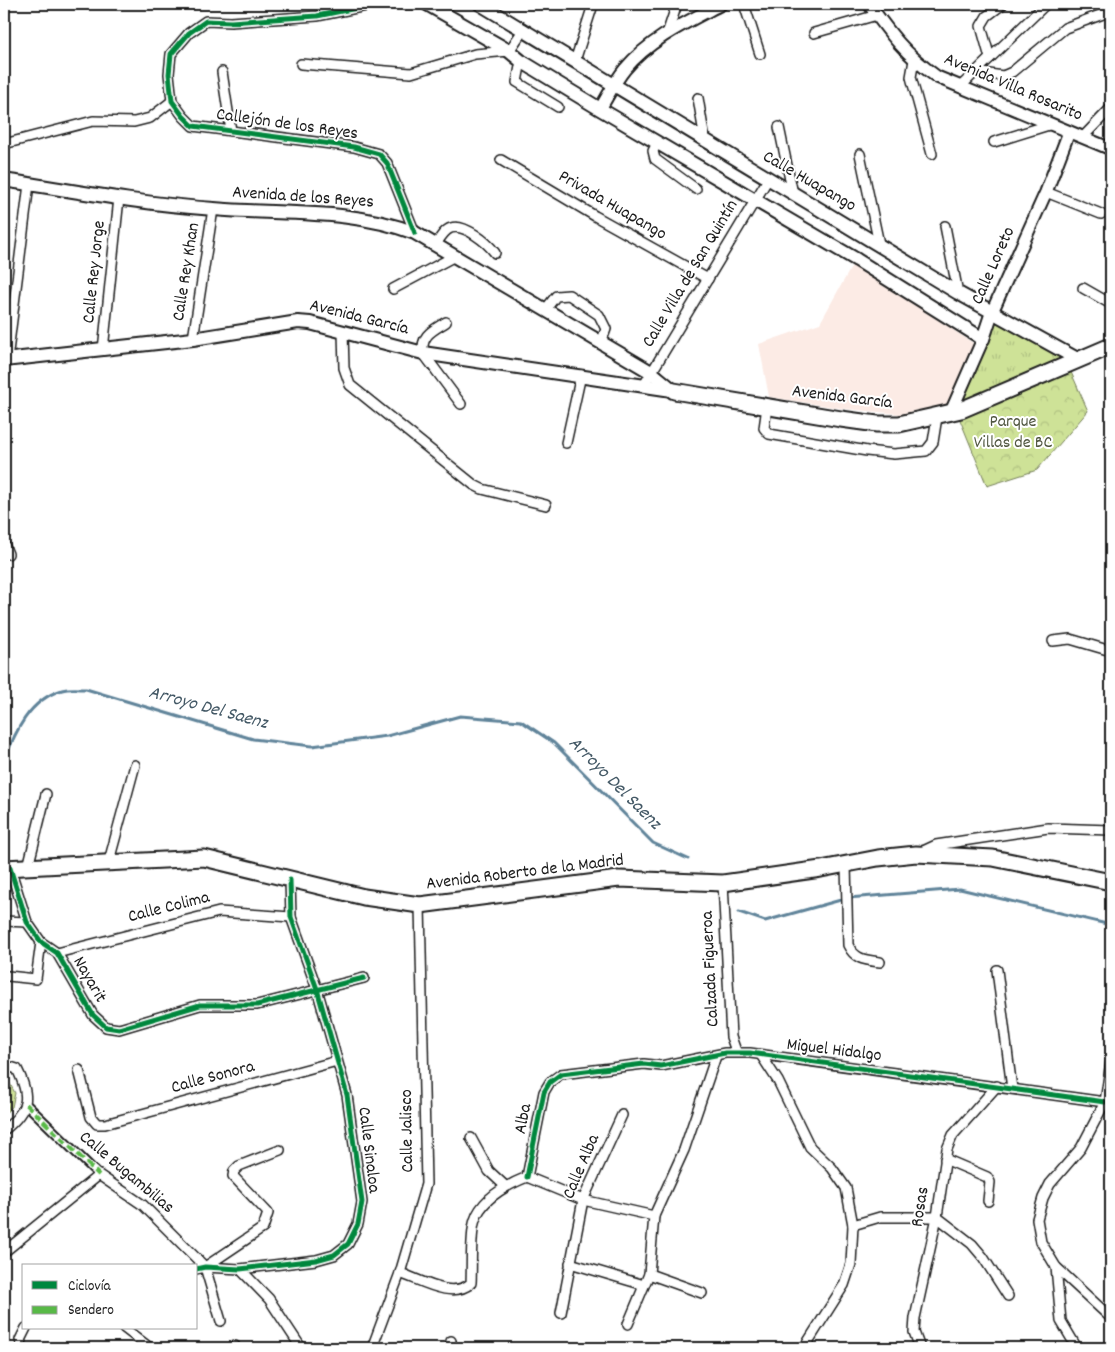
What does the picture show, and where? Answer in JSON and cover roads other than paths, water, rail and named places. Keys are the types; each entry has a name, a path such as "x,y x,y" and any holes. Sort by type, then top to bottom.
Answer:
{"main road":[{"path":"427,4 509,51 521,61 983,339"},
{"name":"Calle Huapango","path":"480,4 768,179 879,244 958,294 1079,360"},
{"name":"Avenida de los Reyes","path":"4,180 119,198 213,209 360,217 380,221 415,234 651,372"},
{"name":"Calle Loreto","path":"983,339 992,312"},
{"name":"Avenida García","path":"6,360 193,339 298,322 310,322 423,353 581,375 877,424 899,424 944,415 1111,346"},
{"name":"Avenida García","path":"651,372 674,391"},
{"name":"Avenida Roberto de la Madrid","path":"7,868 204,858 364,897 420,905 619,879 723,883 846,865 878,858 916,854 993,858 1111,882"}],"street":[{"path":"4,144 93,120 134,122 150,118 172,101 169,74 171,54 189,33 206,21 231,22 317,16 376,4 427,4"},
{"path":"667,34 676,4"},
{"path":"600,109 614,85 640,54 667,34 721,4"},
{"path":"744,4 760,54"},
{"name":"Avenida Villa Rosarito","path":"869,4 896,42 914,60 937,76 1049,125 1084,136 1111,149"},
{"path":"990,58 982,26 987,16 1003,4"},
{"path":"960,87 1046,4"},
{"path":"575,61 592,8"},
{"path":"975,72 1003,76 1065,28 1111,11"},
{"path":"814,33 877,15"},
{"path":"301,64 411,73 475,54 509,51 524,29"},
{"path":"914,60 911,77 932,154"},
{"path":"521,61 517,82 558,107"},
{"name":"Callejón de los Reyes","path":"222,72 231,132"},
{"path":"698,98 705,140"},
{"name":"Callejón de los Reyes","path":"172,101 182,116 193,126 368,150 379,154 393,174 415,234"},
{"path":"1084,136 1111,108"},
{"path":"994,142 1049,125"},
{"path":"779,127 793,194"},
{"name":"Calle Loreto","path":"992,312 1046,192 1068,132"},
{"path":"657,143 653,151 655,159 696,189"},
{"path":"860,154 879,244"},
{"name":"Privada Huapango","path":"501,160 595,216 708,279"},
{"name":"Calle Villa de San Quintín","path":"644,385 768,179"},
{"path":"6,360 29,184"},
{"path":"1046,192 1101,214"},
{"name":"Calle Rey Jorge","path":"103,350 119,198"},
{"name":"Calle Rey Khan","path":"193,339 213,209"},
{"path":"945,226 958,294"},
{"path":"435,246 446,231 452,227 460,228 479,237 495,253"},
{"path":"393,289 453,257"},
{"path":"1083,288 1111,304"},
{"path":"545,310 556,296 569,295 599,315 604,322 606,329 601,343"},
{"path":"446,322 425,336 422,343 423,353 461,404"},
{"path":"343,332 344,368 350,385 474,485 482,489 546,505"},
{"name":"Calle Loreto","path":"944,415 983,339"},
{"path":"566,443 581,375"},
{"path":"767,407 764,428 769,434 894,454 926,451 933,442 944,415"},
{"path":"4,544 8,554 4,553"},
{"path":"1053,641 1070,639 1111,652"},
{"path":"109,862 135,765"},
{"path":"28,867 46,794"},
{"path":"916,854 936,845 1048,828 1109,831"},
{"path":"846,865 848,945 851,952 861,960 880,962"},
{"name":"Nayarit","path":"7,868 27,922 41,942 57,953 93,1015 106,1027 119,1029 200,1004 257,1005 317,989"},
{"name":"Calle Sinaloa","path":"201,1268 240,1268 316,1260 334,1256 348,1244 358,1224 362,1202 347,1095 317,989 291,917 290,880"},
{"name":"Calzada Figueroa","path":"723,883 730,1037 736,1051"},
{"name":"Calle Jalisco","path":"372,1348 400,1273 426,1184 420,905"},
{"name":"Calle Colima","path":"57,953 219,912 291,917"},
{"path":"4,922 27,922"},
{"path":"8,976 36,979 41,942"},
{"path":"997,970 1012,1089"},
{"path":"317,989 364,978"},
{"name":"Miguel Hidalgo","path":"561,1074 644,1064 661,1066 736,1051 1105,1102"},
{"path":"761,1055 778,1080 810,1146 832,1168 846,1188 853,1225 851,1264 844,1285 804,1348"},
{"path":"628,1324 649,1274 654,1216 684,1150 716,1056"},
{"name":"Calle Sonora","path":"79,1070 91,1117 97,1124 105,1124 336,1061"},
{"path":"1111,1061 1105,1102 1081,1148 1050,1184 1043,1198 1037,1219 1041,1242 1056,1267 1111,1318"},
{"path":"4,1065 17,1069 26,1087 26,1104 12,1123 4,1130"},
{"name":"Alba","path":"527,1177 544,1092 550,1082 561,1074"},
{"name":"Rosas","path":"920,1348 914,1332 915,1318 937,1217 945,1159 953,1135 997,1086"},
{"name":"Calle Bugambilias","path":"26,1104 99,1175 143,1205 197,1264"},
{"name":"Calle Alba","path":"561,1313 583,1200 622,1115"},
{"path":"471,1138 489,1171 504,1186"},
{"path":"222,1322 201,1268 263,1228 268,1213 234,1176 234,1171 239,1166 280,1150"},
{"path":"945,1159 987,1177 990,1182 988,1201"},
{"path":"4,1252 99,1175"},
{"path":"400,1273 452,1291 463,1290 471,1283 474,1220 486,1204 504,1186 527,1177 583,1200 654,1216"},
{"path":"853,1225 880,1217 937,1217 972,1244 983,1257 1008,1296"},
{"path":"570,1263 644,1285"},
{"path":"1056,1267 1061,1320 1077,1348"},
{"path":"240,1268 269,1299 300,1346 306,1348"},
{"path":"649,1274 702,1293"},
{"path":"23,1348 20,1340 25,1330"},
{"path":"127,1330 150,1348"}],"waterway":[{"name":"Arroyo Del Saenz","path":"4,761 18,728 32,709 50,695 68,689 86,689 253,739 312,746 387,736 460,716 521,721 554,743 653,843 688,859"},
{"name":"Arroyo Del Saenz","path":"739,912 765,921 848,898 960,889 1111,925"}],"park label":[{"name":"Parque Villas de BC","path":"1013,432"}]}
